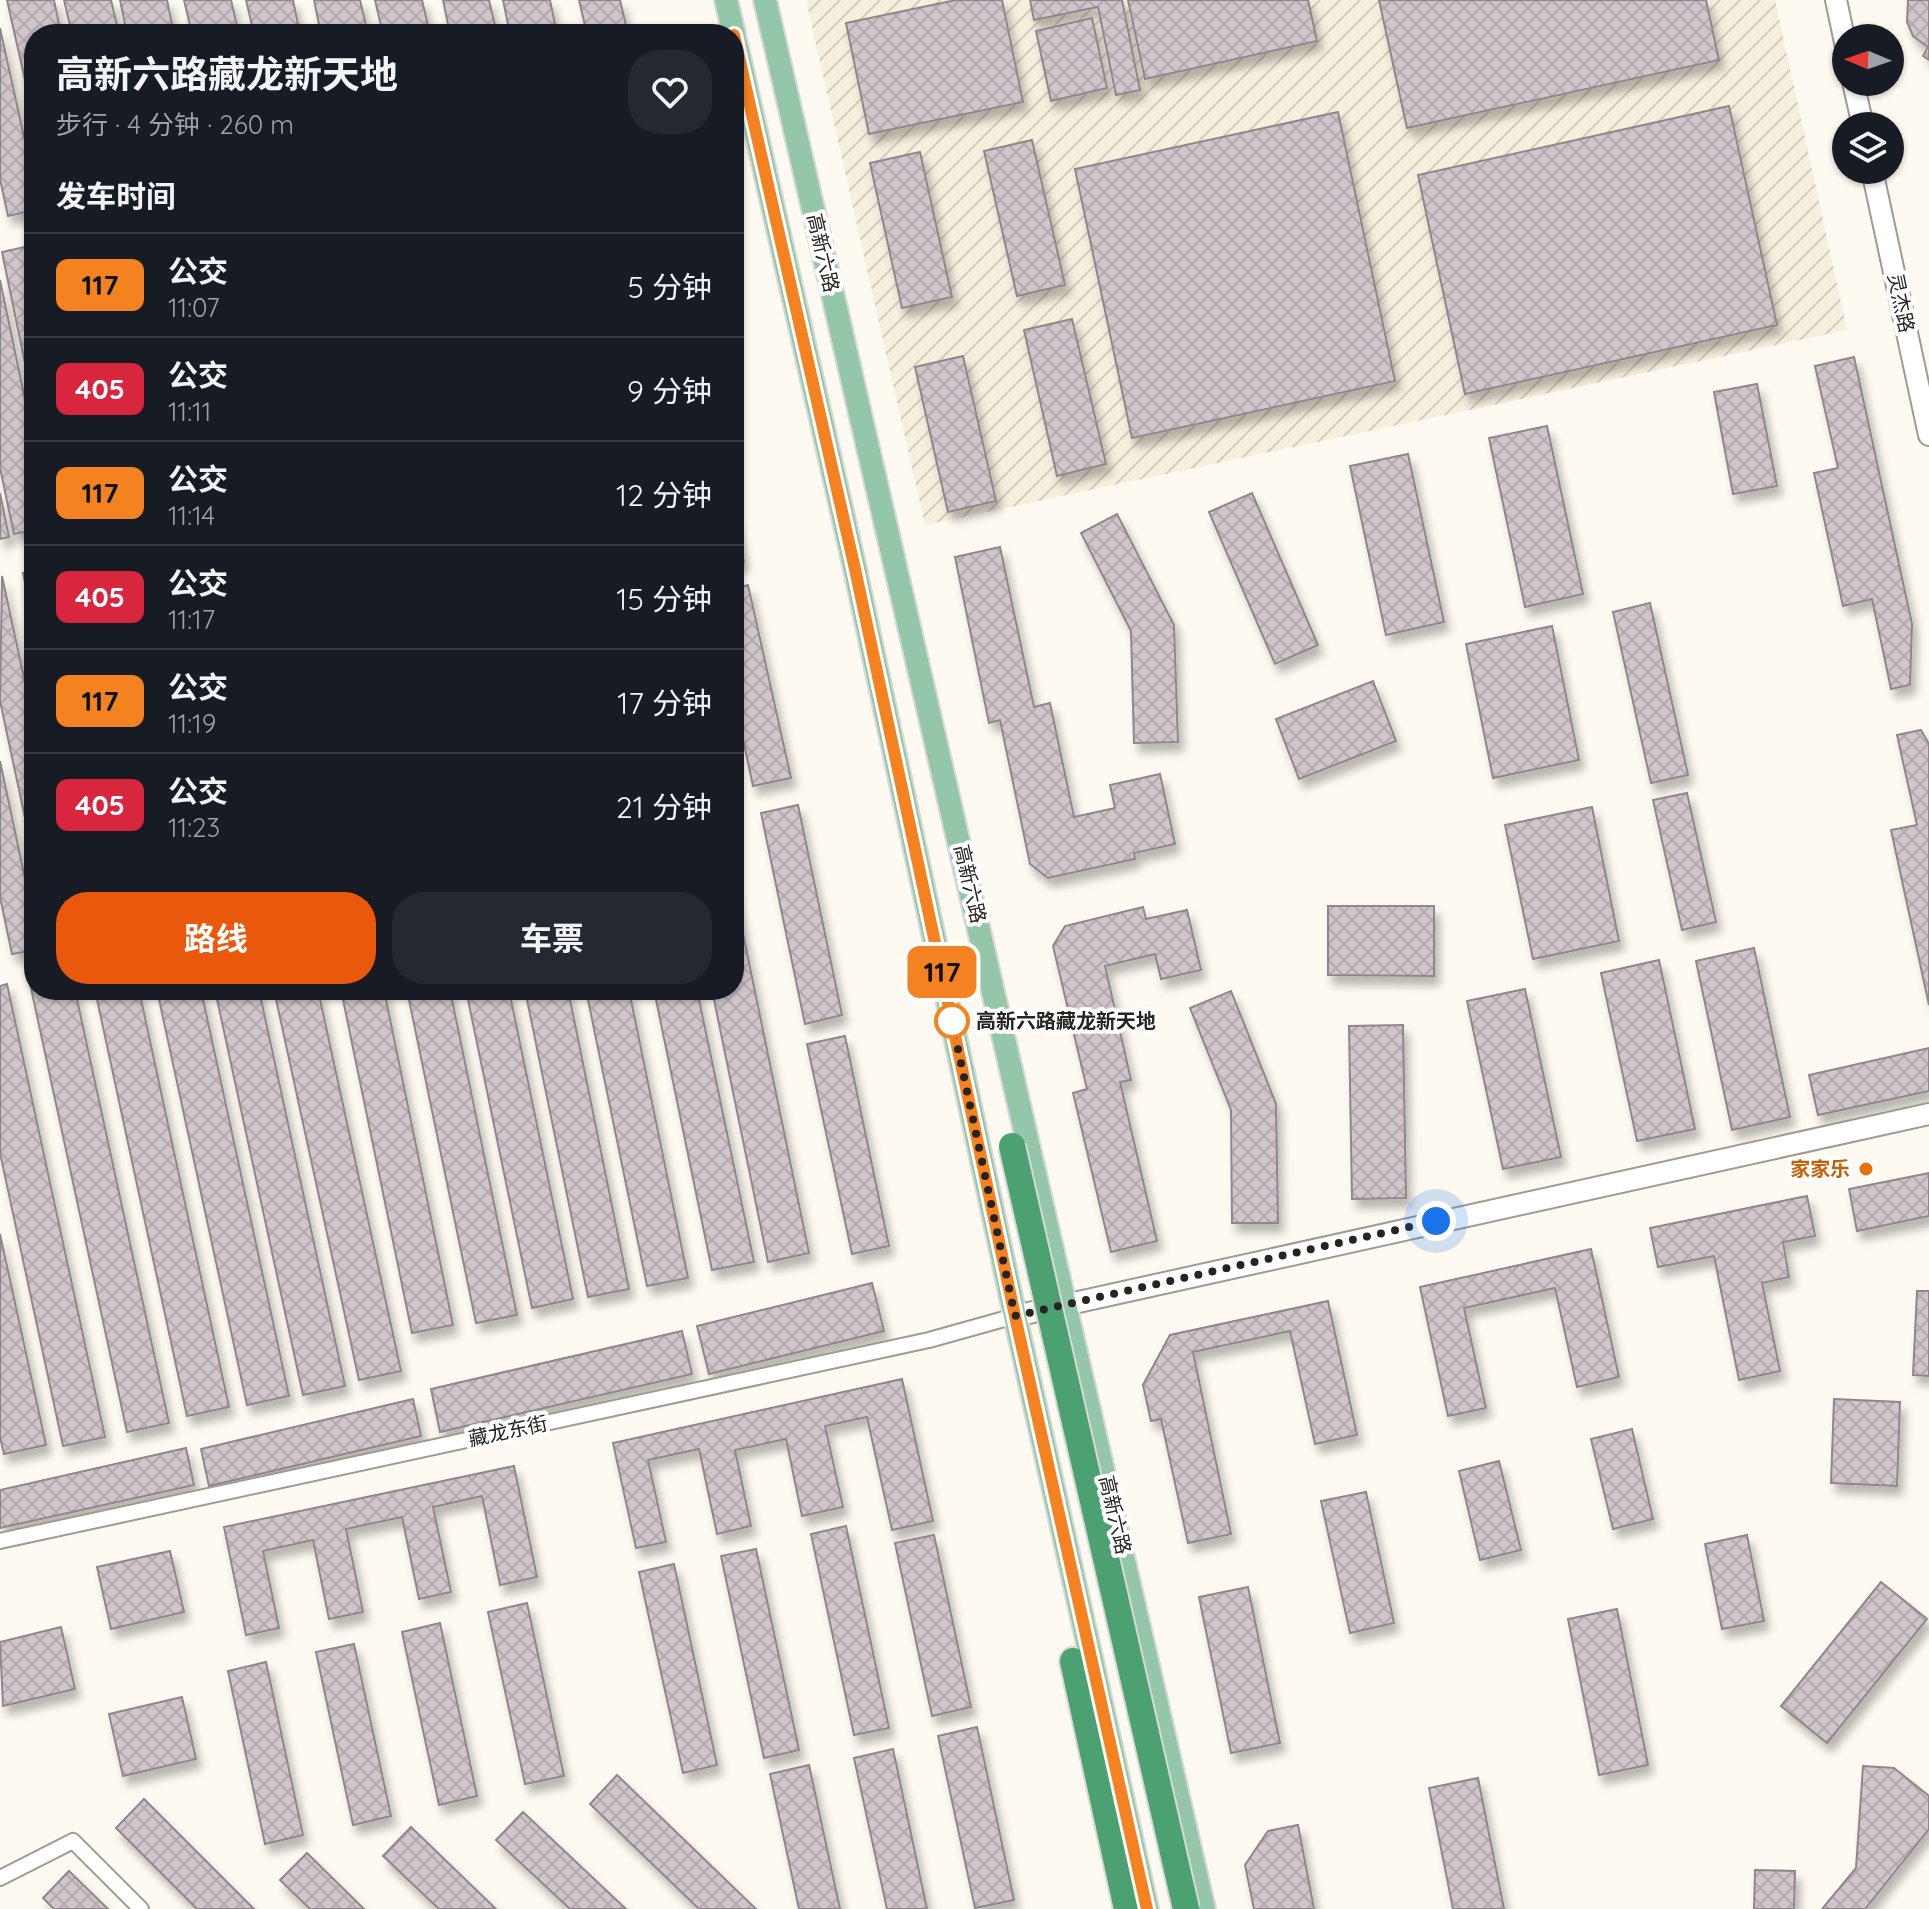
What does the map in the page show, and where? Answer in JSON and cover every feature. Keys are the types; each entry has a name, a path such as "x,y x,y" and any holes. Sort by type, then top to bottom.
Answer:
{"highway":[{"path":"1012,1146 1186,1909"},
{"path":"1073,1661 1127,1909"},
{"path":"1172,1849 1194,1909"}],"main road":[{"name":"高新六路","path":"726,0 732,24"},
{"name":"高新六路","path":"765,0 1067,1301 1204,1909"},
{"name":"高新六路","path":"744,78 855,569 1015,1316 1147,1909"}],"street":[{"path":"1836,0 1841,24"},
{"name":"灵杰路","path":"1875,184 1929,435"},
{"path":"1015,1316 1067,1301 1929,1114"},
{"name":"藏龙东街","path":"0,1541 929,1340 1015,1316"},
{"path":"0,1878 73,1841 141,1909"}],"shaded area":[{"path":"806,0 1775,0 1847,330 925,525"}],"building":[{"path":"7,0 54,0 59,24 24,24 24,76"},
{"path":"64,0 111,0 117,24 70,24"},
{"path":"120,0 167,0 172,24 125,24"},
{"path":"184,0 231,0 237,24 190,24"},
{"path":"246,0 293,0 298,24 252,24"},
{"path":"314,0 360,0 366,24 319,24"},
{"path":"375,0 422,0 428,24 381,24"},
{"path":"443,0 489,0 495,24 448,24"},
{"path":"503,0 550,0 555,24 508,24"},
{"path":"579,0 620,0 626,24 585,24"},
{"path":"956,0 1002,0 1023,102 869,134 846,23"},
{"path":"1030,0 1122,0 1140,90 1116,95 1098,7 1034,20"},
{"path":"1128,0 1308,0 1317,41 1145,79"},
{"path":"1379,0 1706,0 1719,60 1407,128"},
{"path":"1908,0 1929,0 1929,60 1923,56 1928,47 1913,36 1907,22"},
{"path":"1092,18 1107,88 1051,101 1036,31"},
{"path":"0,28 24,137 24,212 8,216 0,179"},
{"path":"1729,106 1777,325 1465,394 1418,175"},
{"path":"1338,112 1395,381 1132,438 1075,169"},
{"path":"1032,140 1065,285 1017,296 984,151"},
{"path":"920,152 952,297 902,308 870,163"},
{"path":"24,247 24,359 2,252"},
{"path":"0,280 24,395 24,532 14,534 0,468"},
{"path":"1072,319 1106,464 1057,476 1024,330"},
{"path":"963,356 996,501 948,512 915,367"},
{"path":"1854,357 1912,624 1910,685 1891,689 1872,599 1843,606 1814,473 1838,468 1815,366"},
{"path":"1757,384 1777,486 1733,494 1714,392"},
{"path":"1547,426 1583,594 1525,607 1489,438"},
{"path":"1408,454 1444,622 1386,635 1350,466"},
{"path":"0,493 9,537 0,539"},
{"path":"1252,493 1318,645 1275,664 1209,512"},
{"path":"1117,514 1174,625 1178,742 1134,743 1131,631 1081,533"},
{"path":"1000,547 1034,707 1050,703 1074,817 1115,808 1110,785 1160,774 1175,844 1134,853 1135,859 1048,878 1030,864 1000,720 989,723 955,557"},
{"path":"2,576 24,678 24,813 0,701"},
{"path":"748,585 791,778 753,786 744,744 744,586"},
{"path":"1650,603 1688,775 1651,783 1613,612"},
{"path":"1552,626 1579,760 1493,778 1466,644"},
{"path":"1373,681 1396,741 1299,779 1276,719"},
{"path":"1921,730 1929,744 1929,1005 1891,830 1917,825 1897,735"},
{"path":"0,761 24,874 24,952 12,954 0,897"},
{"path":"1687,793 1716,922 1682,930 1653,800"},
{"path":"798,805 842,1015 805,1024 761,813"},
{"path":"1592,807 1619,941 1533,959 1505,825"},
{"path":"1328,906 1434,906 1434,976 1328,975"},
{"path":"1143,907 1146,919 1187,910 1201,970 1161,979 1155,954 1105,966 1131,1080 1120,1082 1157,1241 1111,1252 1073,1093 1087,1089 1053,946 1065,926"},
{"path":"744,938 809,1253 768,1262 714,1000 744,1000"},
{"path":"1754,948 1790,1117 1732,1130 1696,961"},
{"path":"1659,960 1695,1129 1637,1141 1601,973"},
{"path":"7,984 105,1437 63,1446 0,1153 0,986"},
{"path":"1525,989 1561,1157 1503,1169 1467,1001"},
{"path":"1231,991 1276,1104 1278,1223 1232,1223 1231,1110 1190,1008"},
{"path":"34,1000 77,1000 169,1423 127,1432"},
{"path":"97,1000 141,1000 229,1407 187,1416"},
{"path":"159,1000 203,1000 289,1396 247,1405"},
{"path":"217,1000 261,1000 345,1386 303,1395"},
{"path":"276,1000 320,1000 401,1371 359,1380"},
{"path":"343,1000 386,1000 453,1325 412,1333"},
{"path":"409,1000 452,1000 517,1315 476,1323"},
{"path":"468,1000 511,1000 573,1299 532,1308"},
{"path":"527,1000 570,1000 629,1289 588,1297"},
{"path":"588,1000 631,1000 688,1278 647,1286"},
{"path":"656,1000 699,1000 754,1262 712,1270"},
{"path":"1403,1025 1406,1198 1352,1199 1349,1026"},
{"path":"845,1036 889,1246 852,1254 807,1044"},
{"path":"1929,1048 1929,1091 1818,1115 1809,1075"},
{"path":"1929,1173 1929,1216 1857,1231 1849,1189"},
{"path":"1807,1196 1815,1236 1783,1242 1789,1277 1762,1283 1780,1371 1739,1380 1714,1256 1658,1267 1650,1228"},
{"path":"0,1234 46,1445 4,1454 0,1437"},
{"path":"1591,1249 1619,1377 1577,1387 1555,1288 1464,1308 1486,1408 1448,1416 1420,1287"},
{"path":"872,1283 884,1331 709,1374 697,1326"},
{"path":"1917,1291 1929,1291 1929,1376 1913,1375"},
{"path":"1328,1301 1357,1435 1315,1444 1290,1331 1193,1352 1231,1534 1188,1543 1161,1419 1151,1421 1143,1385 1170,1335"},
{"path":"682,1331 692,1374 440,1432 431,1389"},
{"path":"902,1379 933,1521 892,1530 867,1417 825,1426 843,1507 802,1516 786,1439 735,1450 751,1526 717,1534 699,1449 648,1460 666,1542 636,1548 613,1443"},
{"path":"413,1399 421,1436 209,1486 201,1449"},
{"path":"1834,1399 1900,1402 1897,1486 1831,1483"},
{"path":"1632,1429 1653,1519 1613,1529 1591,1439"},
{"path":"186,1448 194,1485 0,1528 0,1490"},
{"path":"1499,1461 1521,1550 1480,1560 1459,1471"},
{"path":"514,1466 537,1577 500,1585 482,1496 433,1507 451,1592 419,1599 402,1517 346,1529 363,1612 329,1619 313,1540 263,1551 279,1628 246,1635 224,1527"},
{"path":"1366,1492 1394,1623 1350,1633 1321,1501"},
{"path":"846,1526 889,1728 854,1735 811,1534"},
{"path":"934,1535 971,1707 932,1716 895,1543"},
{"path":"1747,1535 1764,1621 1722,1629 1705,1544"},
{"path":"756,1549 799,1750 764,1758 721,1556"},
{"path":"170,1551 184,1612 111,1629 97,1567"},
{"path":"674,1564 717,1765 683,1773 639,1572"},
{"path":"1881,1582 1927,1619 1827,1743 1781,1706"},
{"path":"1248,1587 1280,1743 1231,1753 1199,1597"},
{"path":"527,1603 564,1776 525,1784 488,1612"},
{"path":"1617,1609 1648,1765 1599,1775 1568,1619"},
{"path":"440,1623 477,1796 439,1805 402,1632"},
{"path":"61,1627 75,1689 3,1706 0,1642"},
{"path":"354,1644 391,1816 353,1825 316,1652"},
{"path":"266,1662 303,1835 265,1844 228,1671"},
{"path":"182,1697 196,1759 123,1776 109,1714"},
{"path":"977,1727 1014,1900 975,1908 938,1736"},
{"path":"893,1749 927,1909 887,1909 854,1758"},
{"path":"809,1765 840,1909 799,1909 770,1774"},
{"path":"1863,1766 1894,1768 1929,1796 1929,1829 1865,1909 1822,1909 1856,1868"},
{"path":"617,1775 756,1909 699,1909 590,1804"},
{"path":"1478,1778 1504,1909 1453,1909 1429,1788"},
{"path":"144,1799 254,1909 197,1909 116,1828"},
{"path":"523,1812 626,1909 570,1909 496,1840"},
{"path":"1298,1825 1314,1909 1254,1909 1245,1865 1268,1831"},
{"path":"411,1827 496,1909 439,1909 383,1856"},
{"path":"307,1853 364,1909 310,1909 280,1880"},
{"path":"1755,1870 1795,1871 1794,1909 1754,1909"},
{"path":"69,1871 108,1909 54,1909 43,1898"}],"bus line":[{"name":"117","path":"744,79 855,569 1015,1316 1147,1909"}],"place":[{"name":"高新六路藏龙新天地","path":"952,1021"},
{"name":"家家乐","path":"1866,1169"}],"route":[{"path":"952,1021 1015,1316 1067,1301 1436,1221"}]}
